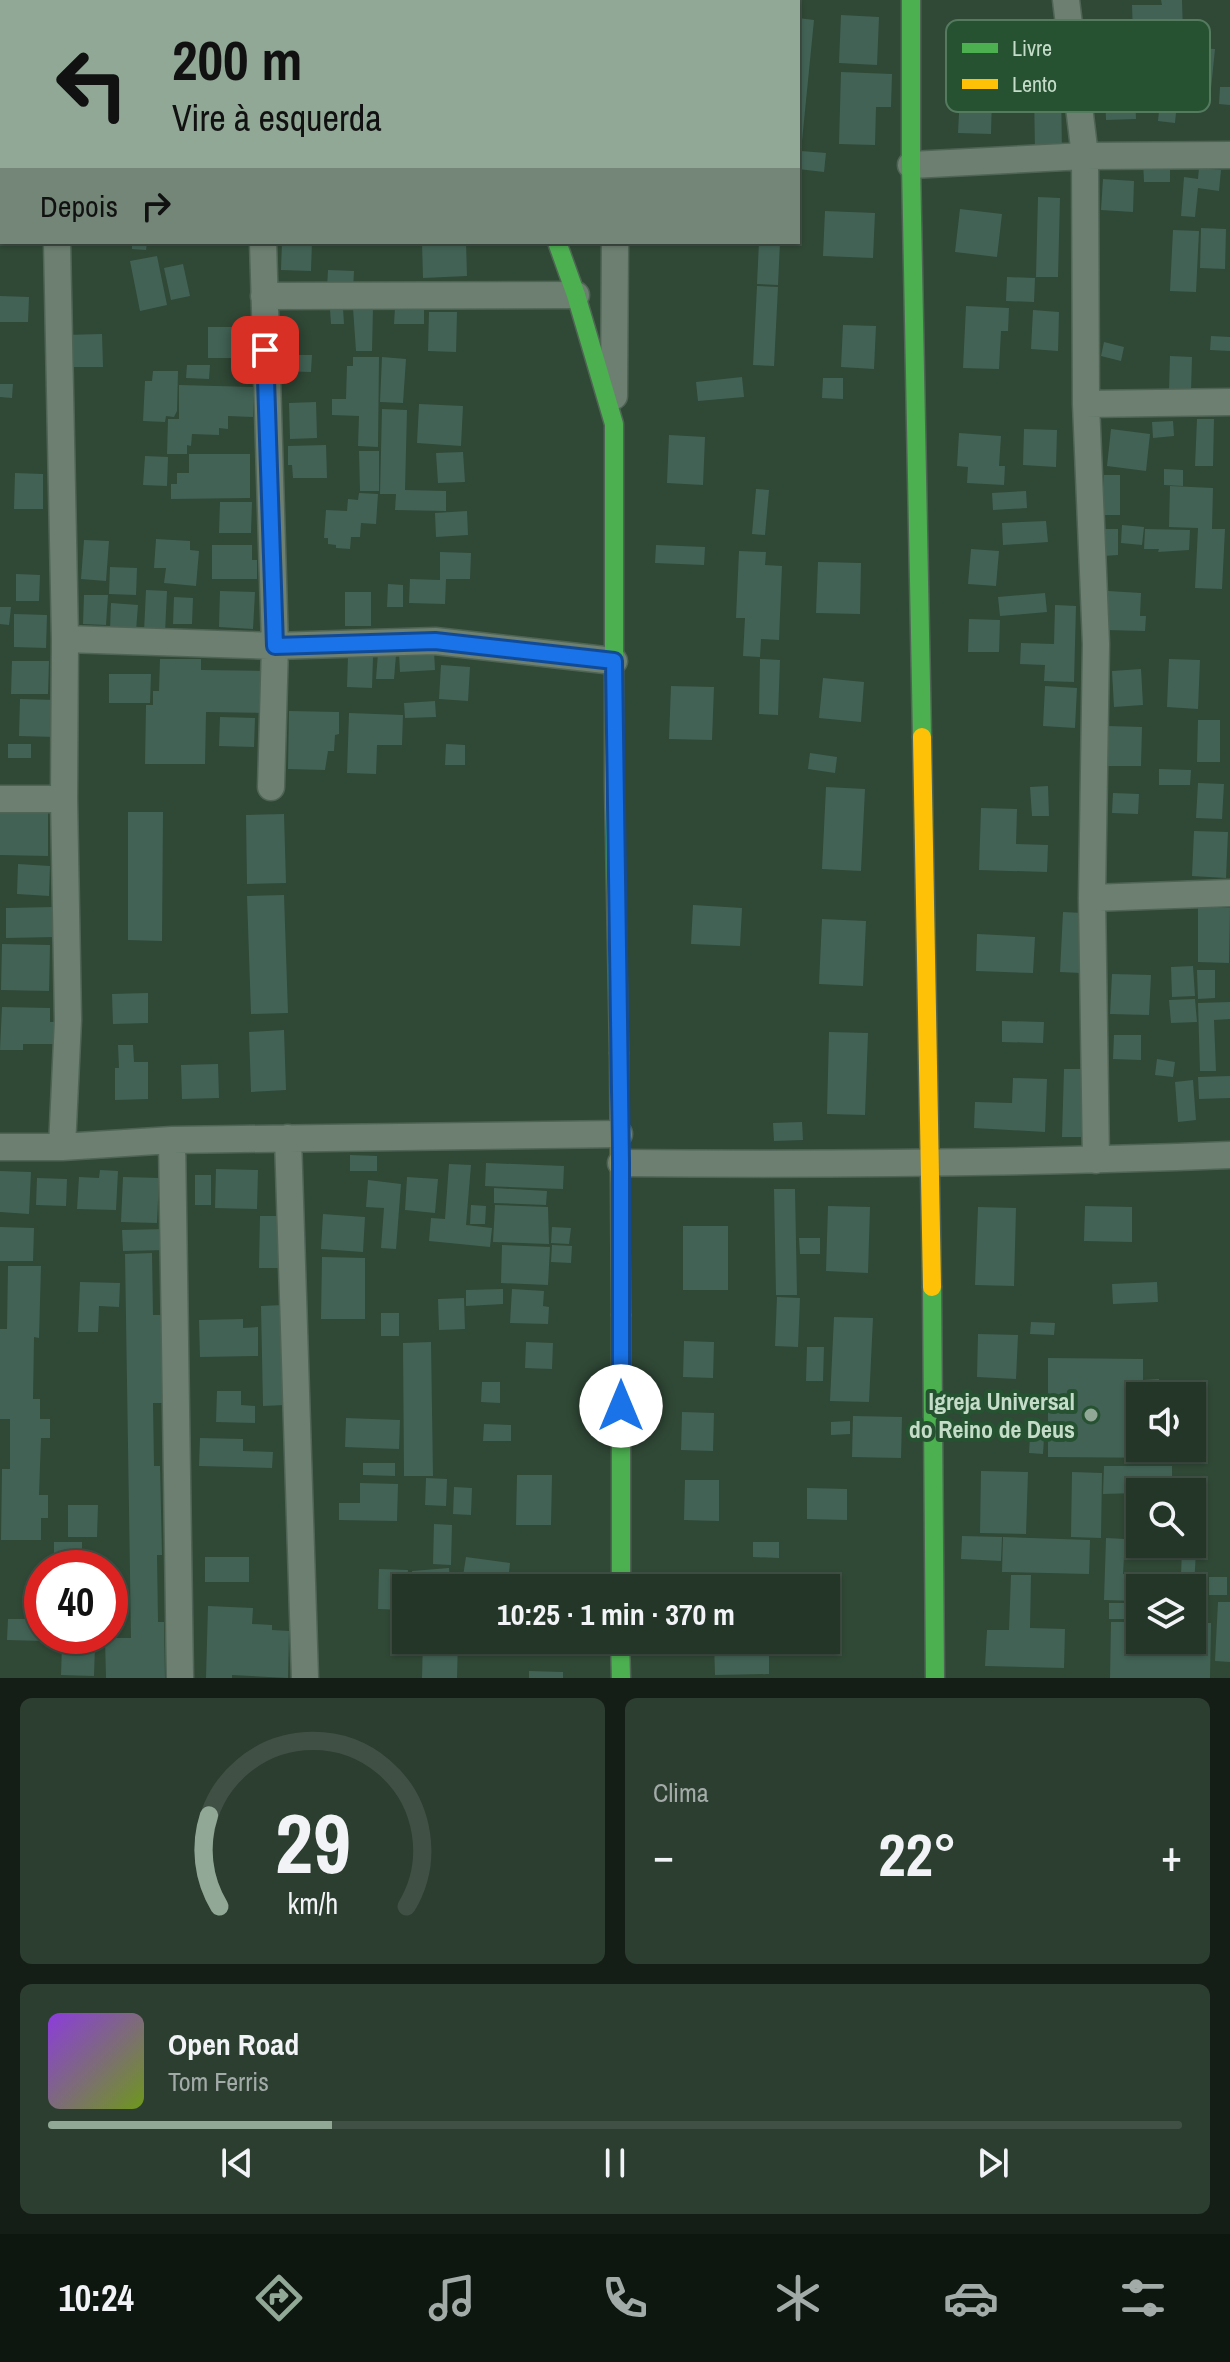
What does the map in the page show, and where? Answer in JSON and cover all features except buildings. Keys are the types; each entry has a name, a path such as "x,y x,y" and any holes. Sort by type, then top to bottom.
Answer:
{"street":[{"path":"911,0 911,165 931,1161 935,1678"},
{"path":"1066,0 1068,20"},
{"path":"1080,112 1085,156 1086,404 1096,644 1092,898 1096,1160"},
{"path":"911,165 1085,156 1230,155"},
{"path":"57,244 68,1020 62,1147"},
{"path":"263,244 275,646 271,787"},
{"path":"558,244 614,424"},
{"path":"615,244 614,661 621,1163 621,1574"},
{"path":"264,296 576,295"},
{"path":"1086,404 1230,402"},
{"path":"65,639 275,646 435,641 614,661"},
{"path":"0,799 64,799"},
{"path":"1092,898 1230,893"},
{"path":"0,1147 62,1147 172,1140 619,1134"},
{"path":"288,1138 305,1678"},
{"path":"172,1140 180,1678"},
{"path":"621,1163 1096,1160 1230,1155"},
{"path":"618,1676 619,1654"}],"traffic: fast":[{"path":"911,0 911,165 922,737"},
{"path":"558,244 614,424 614,784 619,1053"},
{"path":"932,1287 935,1678"},
{"path":"621,1315 621,1574"},
{"path":"620,1654 621,1678"}],"traffic: slow":[{"path":"922,737 932,1287"},
{"path":"619,1053 621,1315"}],"place":[{"name":"Igreja Universal do Reino de Deus","path":"1091,1415"}],"route":[{"path":"265,350 275,646 435,641 614,661 621,1406"}]}
